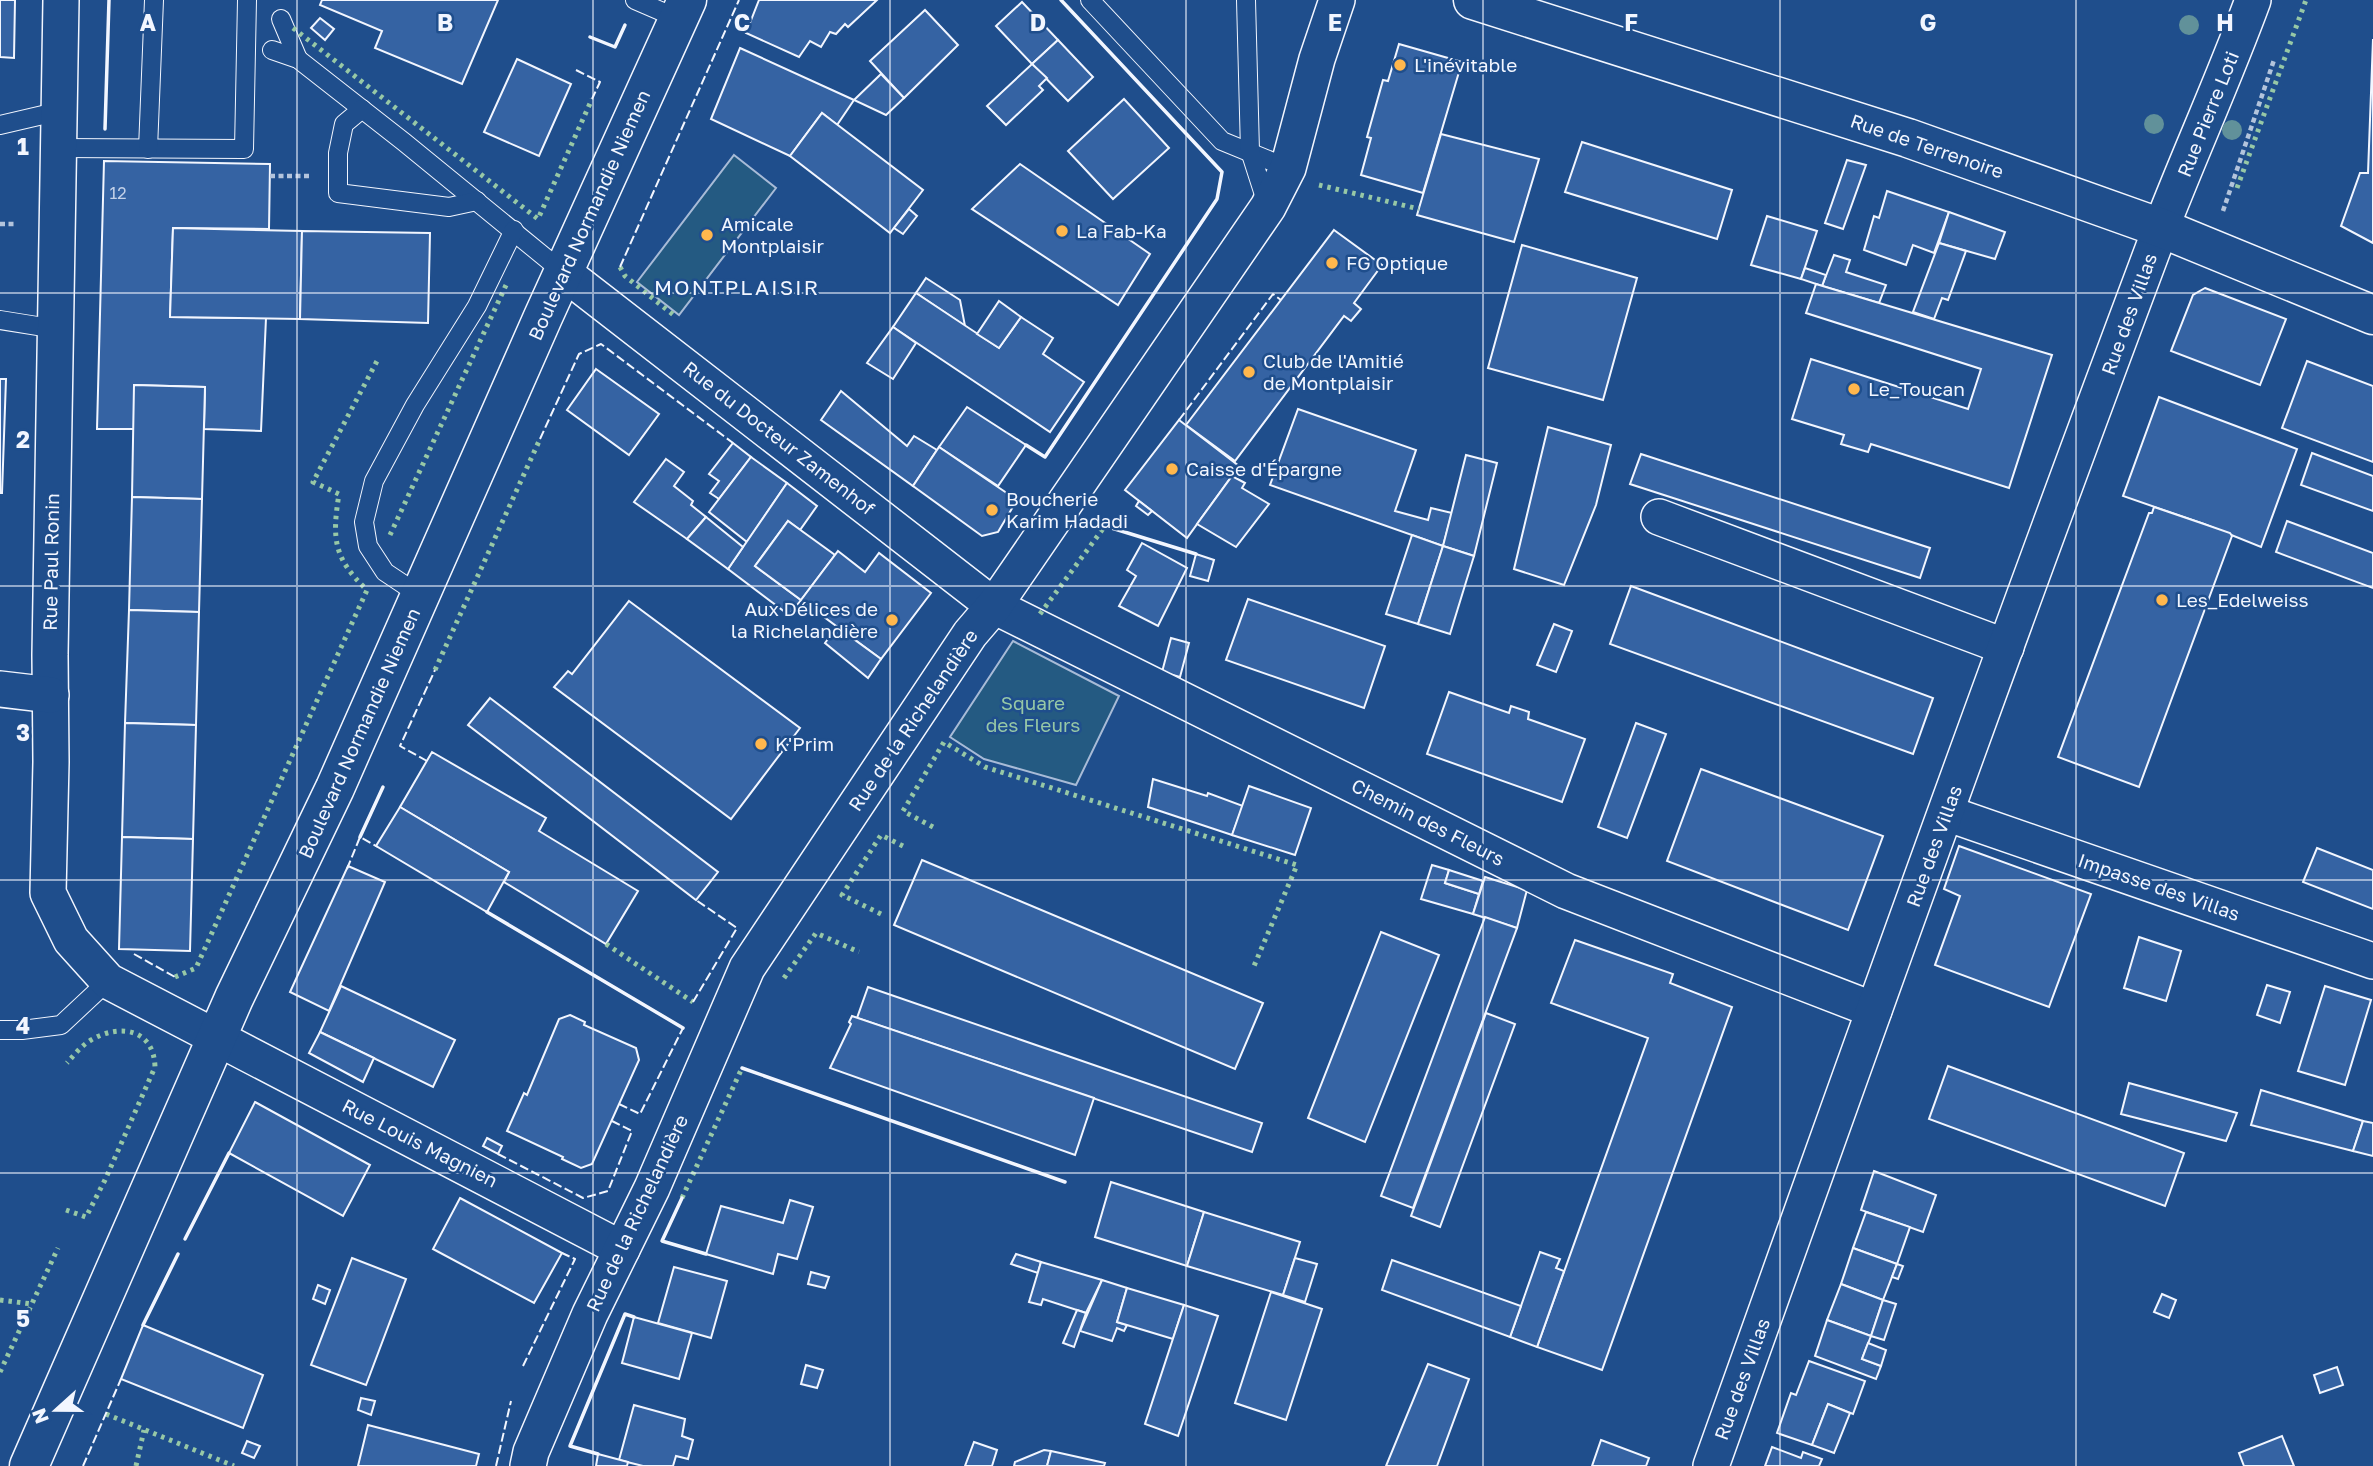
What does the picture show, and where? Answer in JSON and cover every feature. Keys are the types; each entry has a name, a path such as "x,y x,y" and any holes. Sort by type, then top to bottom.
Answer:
{"street":[{"name":"Rue Paul Ronin","path":"61,0 48,893 71,940 108,981 217,1039"},
{"name":"Rue de la Richelandière","path":"528,1466 531,1452 590,1314 652,1188 747,968 970,634 994,606 1268,207 1288,168 1317,59 1337,0"},
{"name":"Rue de Terrenoire","path":"1473,0 1908,138 2161,228 2373,315"},
{"name":"Rue Pierre Loti","path":"2161,228 2227,71 2253,0"},
{"name":"Boulevard Normandie Niemen","path":"29,1466 217,1039 335,788 563,272 683,10"},
{"name":"Rue des Villas","path":"1711,1466 1874,1010 2161,228"},
{"name":"Rue du Docteur Zamenhof","path":"563,272 994,606"},
{"path":"1658,517 2006,647"},
{"name":"Chemin des Fleurs","path":"994,606 1566,891 1874,1010"},
{"path":"0,689 51,695"},
{"name":"Impasse des Villas","path":"1946,813 2373,961"},
{"name":"Rue Louis Magnien","path":"217,1039 622,1249"}],"lane":[{"path":"148,149 154,0"},
{"path":"59,148 244,149 247,0"},
{"path":"635,0 683,10"},
{"path":"1090,0 1222,141 1288,168"},
{"path":"1246,0 1250,152 1268,207"},
{"path":"281,19 298,60"},
{"path":"272,50 298,60 514,230 563,272"},
{"path":"362,109 344,124 338,153 338,193 449,207 477,201"},
{"path":"0,125 60,111"},
{"path":"421,596 386,572 368,546 363,522 374,481 415,405 477,306 514,230"},
{"path":"0,320 56,329"},
{"path":"0,1030 61,1025 108,981"}],"path":[{"path":"2211,249 2276,52"},
{"path":"270,176 286,177"},
{"path":"0,224 14,224"}],"green space":[{"name":"Amicale Montplaisir","path":"734,155 776,188 679,315 637,282"},
{"name":"Square des Fleurs","path":"1013,641 1119,696 1076,785 984,759 950,737"}],"building":[{"path":"0,0 15,0 14,58 0,57"},
{"path":"322,0 498,0 462,84 375,48 382,31 320,5"},
{"path":"759,0 877,0 848,27 845,24 836,34 830,32 821,47 810,41 799,57 746,33"},
{"path":"1022,2 1058,40 1032,64 996,26"},
{"path":"925,10 958,45 904,98 870,61"},
{"path":"320,18 334,29 325,40 311,28"},
{"path":"2373,39 2373,243 2341,226 2360,173 2368,173"},
{"path":"1058,40 1093,77 1068,101 1032,64"},
{"path":"1399,44 1462,62 1423,193 1361,175 1371,138 1367,137 1383,80 1388,81"},
{"path":"740,48 854,100 837,125 822,113 790,156 711,119"},
{"path":"517,59 571,84 539,156 484,132"},
{"path":"1032,64 1047,78 1039,86 1043,90 1006,125 987,106"},
{"path":"881,74 904,98 886,115 854,100"},
{"path":"1124,99 1169,148 1113,199 1068,151"},
{"path":"822,113 923,190 890,233 790,156"},
{"path":"1441,134 1539,159 1514,242 1417,215"},
{"path":"1582,142 1732,190 1717,239 1565,192"},
{"path":"1847,160 1866,165 1843,229 1825,223"},
{"path":"104,161 270,164 269,229 173,228 170,317 266,318 261,431 204,429 205,387 134,385 134,429 97,429"},
{"name":"La Fab-Ka","path":"1020,164 1150,254 1118,305 972,209"},
{"path":"1887,191 1949,212 1934,253 1913,245 1906,265 1864,250 1874,216 1879,218"},
{"path":"909,209 917,216 903,234 894,228"},
{"path":"1949,212 2005,232 1995,259 1939,243"},
{"path":"1767,216 1817,231 1801,279 1751,265"},
{"path":"173,228 302,231 300,319 170,317"},
{"path":"1334,230 1382,265 1354,303 1361,309 1351,321 1344,316 1235,461 1186,425"},
{"path":"302,231 430,233 428,323 300,319"},
{"path":"1939,243 1966,251 1948,300 1942,298 1934,319 1913,312"},
{"path":"1522,245 1637,278 1603,400 1488,368"},
{"path":"1834,255 1850,260 1846,272 1886,285 1879,303 1822,286"},
{"path":"1805,268 1826,275 1822,286 1801,279"},
{"path":"926,278 960,300 965,326 916,293"},
{"name":"Le_Toucan","path":"1816,284 2052,355 2009,488 1871,444 1868,452 1841,444 1844,435 1792,419 1811,359 1968,409 1981,369 1806,313"},
{"path":"2205,288 2286,319 2260,385 2171,351 2193,295"},
{"path":"916,293 999,348 1021,317 1053,338 1043,354 1084,382 1050,432 893,327"},
{"path":"999,301 1021,317 999,348 977,334"},
{"path":"893,327 916,343 893,379 867,363"},
{"path":"2307,361 2373,386 2373,462 2282,428"},
{"path":"596,369 659,414 629,455 567,410"},
{"path":"0,379 6,379 2,493 0,493"},
{"path":"134,385 205,387 202,499 132,497"},
{"path":"841,391 907,446 914,436 937,450 913,486 821,420"},
{"path":"2159,397 2297,449 2261,547 2123,496"},
{"path":"967,407 1026,445 998,486 939,447"},
{"path":"1298,409 1416,450 1395,511 1428,520 1431,508 1452,513 1443,546 1270,485"},
{"path":"1179,420 1239,466 1187,538 1125,490"},
{"path":"1548,427 1611,445 1596,505 1564,585 1514,569"},
{"path":"733,443 751,457 719,499 710,493 719,481 709,474"},
{"path":"939,447 1017,500 998,532 982,536 913,486"},
{"path":"2312,453 2373,476 2373,511 2301,485"},
{"path":"1641,454 1930,548 1920,578 1630,484"},
{"path":"1466,455 1497,463 1474,556 1443,546"},
{"path":"751,457 787,483 747,542 709,512"},
{"path":"666,459 684,472 674,486 693,501 691,505 706,517 687,539 634,502"},
{"path":"1232,476 1245,483 1242,488 1269,504 1236,547 1197,524"},
{"path":"787,483 817,506 800,530 788,521 755,566 801,600 789,615 728,569"},
{"path":"132,497 202,499 199,612 129,610"},
{"path":"1139,501 1152,511 1148,515 1136,506"},
{"name":"Les_Edelweiss","path":"2154,507 2230,533 2232,536 2139,787 2058,757 2149,513 2152,513"},
{"path":"706,517 743,547 728,569 687,539"},
{"path":"788,521 835,555 801,600 755,566"},
{"path":"2287,521 2373,553 2373,588 2276,552"},
{"path":"1412,535 1443,546 1418,624 1386,614"},
{"path":"1142,543 1187,568 1158,626 1119,606 1136,576 1127,570"},
{"path":"1443,546 1474,556 1450,634 1418,624"},
{"path":"838,551 865,572 879,553 931,593 881,659 801,600"},
{"path":"1196,554 1214,560 1208,581 1190,576"},
{"path":"1631,586 1933,698 1913,754 1610,644"},
{"path":"1248,599 1385,646 1364,708 1226,660"},
{"path":"629,601 800,728 731,819 554,687 568,671 572,674"},
{"path":"129,610 199,612 196,725 125,723"},
{"path":"1554,624 1572,631 1556,672 1537,665"},
{"path":"837,627 881,659 868,678 825,643"},
{"path":"1171,638 1189,643 1180,677 1162,672"},
{"path":"1449,692 1509,713 1511,706 1529,712 1528,719 1585,739 1562,802 1427,754"},
{"path":"490,698 718,872 696,900 468,725"},
{"path":"125,723 196,725 193,839 122,837"},
{"path":"1636,723 1666,734 1627,838 1598,827"},
{"path":"432,752 546,818 539,831 638,891 606,944 504,882 509,872 400,807"},
{"path":"1701,769 1883,836 1848,930 1667,861"},
{"path":"1153,779 1207,796 1208,793 1243,806 1232,835 1148,807"},
{"path":"1249,786 1311,808 1295,855 1232,835"},
{"path":"400,807 509,872 487,912 376,846"},
{"path":"122,837 193,839 190,951 119,949"},
{"path":"1959,846 2091,894 2049,1007 1935,965 1960,896 1944,889"},
{"path":"2317,848 2373,870 2373,909 2303,882"},
{"path":"922,860 1263,1003 1235,1069 894,925"},
{"path":"1432,865 1449,870 1445,883 1479,894 1473,914 1421,899"},
{"path":"348,866 385,882 329,1011 290,992"},
{"path":"1449,870 1483,881 1479,894 1445,883"},
{"path":"1485,877 1527,890 1517,928 1473,914"},
{"path":"1485,917 1517,928 1413,1208 1381,1196"},
{"path":"1381,932 1439,955 1365,1142 1308,1118"},
{"path":"2139,937 2181,951 2166,1001 2124,988"},
{"path":"1575,940 1673,974 1670,983 1732,1007 1602,1370 1537,1347 1648,1038 1551,1003"},
{"path":"2267,985 2290,992 2280,1023 2257,1015"},
{"path":"341,986 455,1040 433,1087 320,1032"},
{"path":"2325,986 2371,1000 2345,1085 2298,1071"},
{"path":"868,987 1262,1123 1252,1152 857,1018"},
{"path":"1486,1013 1515,1024 1440,1227 1411,1216"},
{"path":"570,1015 585,1022 584,1025 636,1048 639,1060 592,1164 581,1168 507,1131 524,1093 527,1095 559,1019"},
{"path":"852,1016 1094,1098 1075,1155 830,1068 851,1024 849,1022"},
{"path":"320,1032 374,1058 363,1082 309,1053"},
{"path":"1948,1066 2184,1153 2165,1206 1929,1119"},
{"path":"2129,1083 2237,1113 2226,1141 2121,1114"},
{"path":"2261,1090 2363,1121 2353,1151 2251,1125"},
{"path":"255,1102 370,1165 343,1216 229,1153"},
{"path":"2363,1121 2373,1123 2373,1156 2353,1151"},
{"path":"487,1138 502,1146 498,1154 483,1146"},
{"path":"1874,1171 1936,1195 1923,1232 1861,1210"},
{"path":"1111,1182 1204,1212 1187,1266 1095,1237"},
{"path":"460,1198 562,1253 534,1303 433,1249"},
{"path":"790,1200 813,1207 797,1259 778,1254 773,1274 706,1254 721,1206 783,1223"},
{"path":"1204,1212 1300,1242 1283,1295 1187,1266"},
{"path":"1866,1212 1910,1227 1897,1264 1853,1248"},
{"path":"1853,1248 1897,1264 1883,1300 1841,1284"},
{"path":"1540,1252 1560,1259 1556,1268 1564,1271 1537,1347 1510,1337"},
{"path":"1016,1254 1041,1262 1038,1273 1011,1264"},
{"path":"352,1258 406,1279 366,1385 311,1365"},
{"path":"1295,1258 1317,1264 1305,1302 1283,1295"},
{"path":"1392,1260 1521,1306 1510,1337 1382,1290"},
{"path":"1041,1262 1102,1280 1086,1313 1043,1299 1041,1305 1029,1302"},
{"path":"1897,1264 1903,1266 1898,1279 1892,1277"},
{"path":"674,1267 727,1281 711,1338 658,1323"},
{"path":"811,1272 829,1277 825,1288 808,1284"},
{"path":"1102,1280 1127,1288 1117,1322 1127,1325 1124,1331 1117,1328 1112,1341 1080,1331"},
{"path":"1841,1284 1883,1300 1871,1336 1827,1320"},
{"path":"318,1285 330,1290 325,1304 313,1299"},
{"path":"1127,1288 1184,1305 1173,1339 1117,1322"},
{"path":"1271,1292 1322,1309 1286,1420 1235,1403"},
{"path":"2162,1294 2176,1300 2169,1318 2154,1312"},
{"path":"1883,1300 1896,1304 1884,1340 1871,1336"},
{"path":"1184,1305 1218,1316 1178,1436 1145,1424"},
{"path":"1077,1310 1086,1313 1074,1347 1063,1343"},
{"path":"634,1317 692,1333 679,1379 622,1363"},
{"path":"1827,1320 1871,1336 1862,1359 1881,1366 1876,1379 1815,1356"},
{"path":"143,1325 263,1375 243,1428 121,1379"},
{"path":"1868,1343 1886,1350 1881,1366 1862,1359"},
{"path":"1809,1361 1865,1381 1853,1414 1828,1404 1812,1445 1777,1433 1791,1393 1796,1395"},
{"path":"1428,1364 1469,1379 1437,1466 1386,1466"},
{"path":"806,1365 823,1370 817,1388 801,1384"},
{"path":"2337,1367 2343,1385 2320,1393 2314,1375"},
{"path":"361,1398 375,1401 371,1415 358,1410"},
{"path":"1828,1404 1850,1413 1834,1453 1812,1445"},
{"path":"634,1405 685,1419 682,1436 693,1440 688,1459 676,1456 673,1466 643,1466 619,1460"},
{"path":"368,1425 479,1454 476,1466 358,1466"},
{"path":"2282,1436 2294,1466 2244,1466 2239,1453"},
{"path":"1601,1440 1649,1458 1646,1466 1592,1466"},
{"path":"247,1441 260,1446 254,1458 242,1453"},
{"path":"974,1442 997,1450 992,1466 965,1466"},
{"path":"1772,1447 1801,1458 1803,1452 1822,1459 1819,1466 1765,1466"},
{"path":"1044,1450 1051,1451 1047,1466 1014,1466 1015,1462"},
{"path":"1051,1451 1105,1463 1104,1466 1047,1466"},
{"path":"598,1454 628,1462 627,1466 596,1466"}],"hedge":[{"path":"2237,188 2306,0"},
{"path":"293,28 538,219 592,99"},
{"path":"1319,185 1419,209"},
{"path":"620,267 625,276 676,317"},
{"path":"390,535 507,283"},
{"path":"175,977 196,968 367,590 341,557 336,535 339,494 313,482 377,361"},
{"path":"435,670 540,439"},
{"path":"1040,614 1105,526"},
{"path":"933,827 903,811 944,742 985,767 1297,865 1254,966"},
{"path":"881,914 842,895 881,835 907,848"},
{"path":"784,978 816,933 859,952"},
{"path":"606,944 693,1002"},
{"path":"66,1210 86,1217 155,1067 149,1044 142,1037 124,1031 91,1040 67,1063"},
{"path":"682,1198 742,1068"},
{"path":"0,1372 58,1248"},
{"path":"0,1300 32,1304"},
{"path":"106,1414 234,1466"},
{"path":"136,1466 144,1430"}],"fence":[{"path":"620,267 739,0"},
{"path":"576,70 600,82 592,99"},
{"path":"1179,420 1273,294 1281,300"},
{"path":"540,439 579,354 601,344 733,443"},
{"path":"427,761 400,746 435,670"},
{"path":"347,869 360,837 378,847"},
{"path":"693,1002 737,928 696,900"},
{"path":"134,954 175,977"},
{"path":"619,1104 640,1114 683,1028"},
{"path":"498,1154 583,1198 608,1191 632,1131 612,1121"},
{"path":"523,1366 575,1259 562,1253"},
{"path":"83,1466 121,1379"},
{"path":"496,1466 511,1401"}],"wall":[{"path":"105,129 109,0"},
{"path":"1026,445 1045,457 1217,199 1222,172 1061,0"},
{"path":"590,37 615,47 625,25"},
{"path":"1105,526 1196,554"},
{"path":"360,837 383,787"},
{"path":"487,912 683,1028"},
{"path":"742,1068 1065,1182"},
{"path":"185,1239 229,1153"},
{"path":"682,1198 662,1241 706,1254"},
{"path":"143,1325 178,1254"},
{"path":"598,1454 570,1446 625,1314 634,1317"}],"place":[{"name":"L'inévitable","path":"1400,65"},
{"name":"La Fab-Ka","path":"1062,231"},
{"name":"Amicale Montplaisir","path":"707,235"},
{"name":"FG Optique","path":"1332,263"},
{"name":"Club de l'Amitié de Montplaisir","path":"1249,372"},
{"name":"Le_Toucan","path":"1854,389"},
{"name":"Caisse d'Épargne","path":"1172,469"},
{"name":"Boucherie Karim Hadadi","path":"992,510"},
{"name":"Les_Edelweiss","path":"2162,600"},
{"name":"Aux Délices de la Richelandière","path":"892,620"},
{"name":"K'Prim","path":"761,744"}],"district":[{"name":"MONTPLAISIR","path":"737,288"}]}
